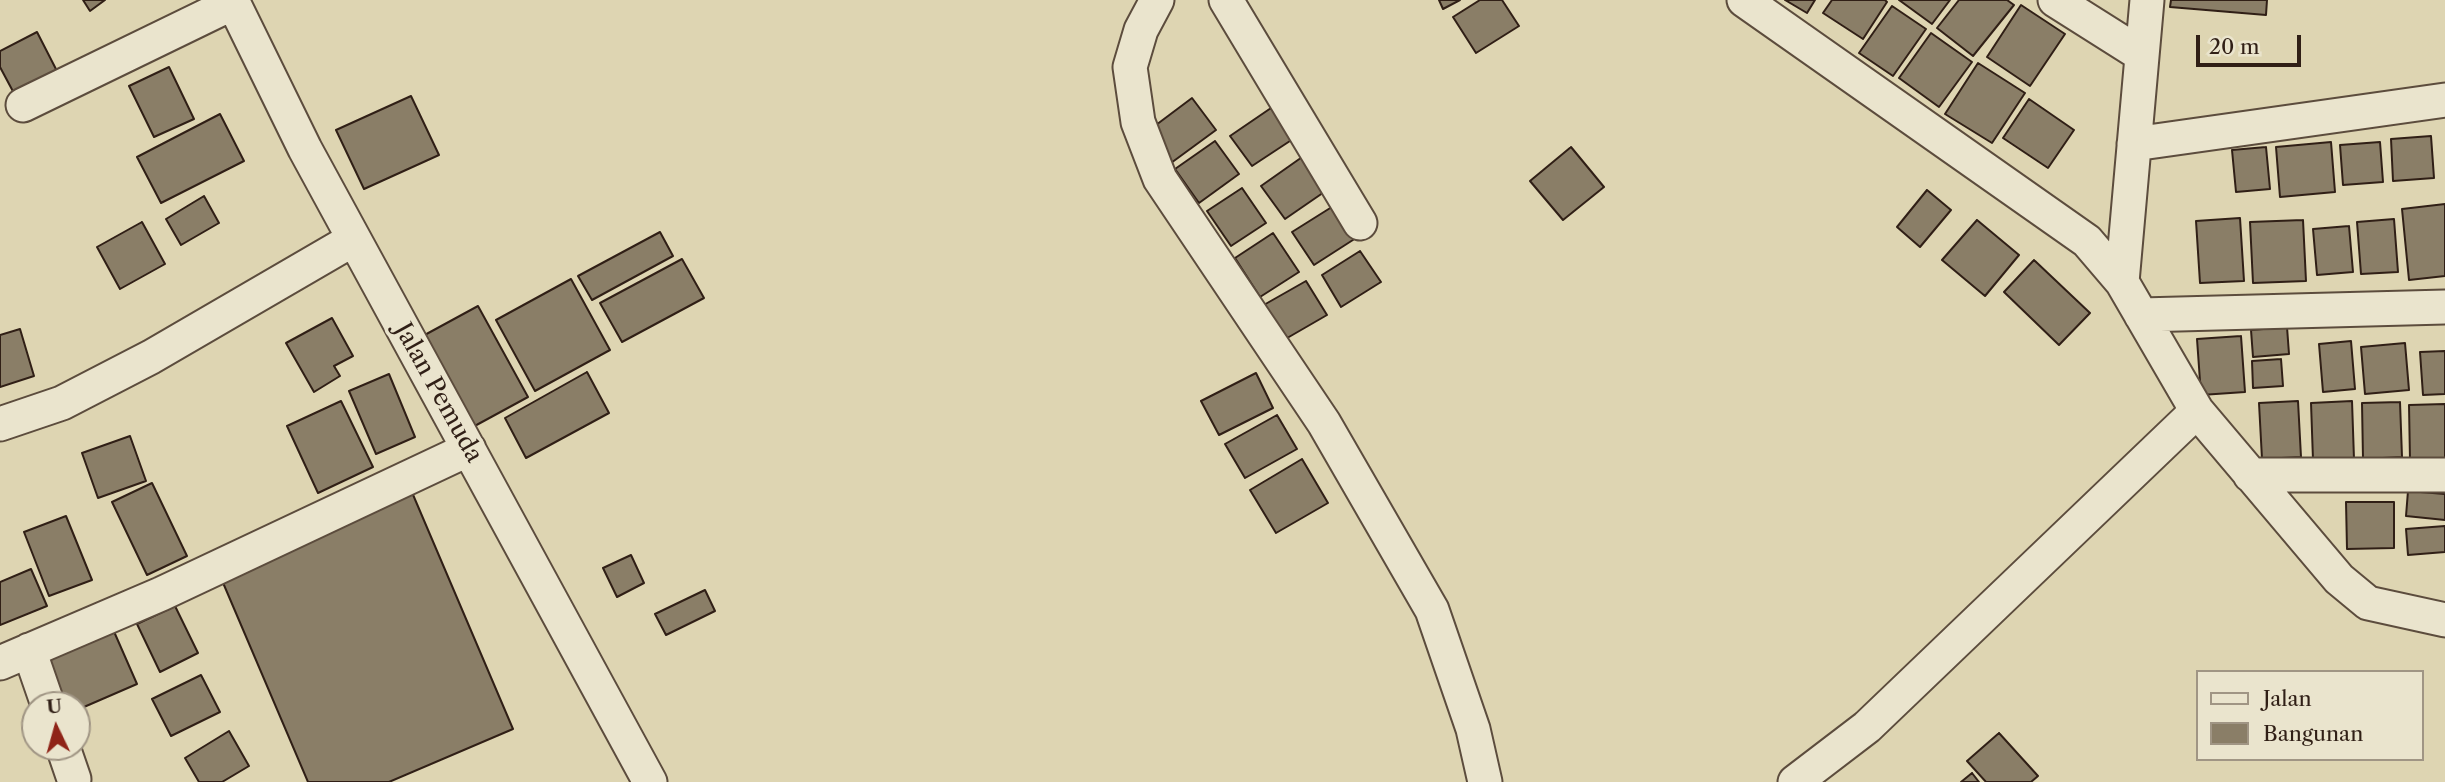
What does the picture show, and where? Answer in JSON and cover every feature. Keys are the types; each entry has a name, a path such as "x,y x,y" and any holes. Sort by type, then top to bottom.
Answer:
{"street":[{"path":"1157,0 1141,30 1130,67 1138,122 1160,179 1324,423 1432,610 1473,729 1485,782"},
{"path":"1226,0 1360,223"},
{"path":"1744,0 2087,241 2122,282 2197,411 2339,579 2368,603 2445,620"},
{"path":"2055,0 2142,55"},
{"path":"2122,282 2147,0"},
{"path":"23,106 233,1"},
{"name":"Jalan Pemuda","path":"233,1 305,149 650,782"},
{"path":"2134,144 2445,100"},
{"path":"0,425 62,403 118,374 355,239"},
{"path":"2141,316 2445,307"},
{"path":"1794,782 1867,726 2197,411"},
{"path":"38,691 14,657 161,594 469,449"},
{"path":"2250,475 2445,475"},
{"path":"68,761 74,779"}],"building":[{"path":"83,0 105,0 90,11"},
{"path":"1439,0 1460,0 1443,9"},
{"path":"1480,0 1502,0 1519,26 1476,53 1453,17"},
{"path":"1785,0 1815,0 1807,13"},
{"path":"1832,0 1887,2 1863,39 1823,13"},
{"path":"1899,0 1950,0 1932,24"},
{"path":"1959,0 2007,0 2014,5 1973,56 1937,28"},
{"path":"2171,0 2267,0 2266,15 2170,7"},
{"path":"2021,5 2065,34 2030,86 1987,57"},
{"path":"1892,6 1926,29 1893,76 1859,53"},
{"path":"37,32 59,75 16,97 0,67 0,51"},
{"path":"1931,33 1972,62 1939,107 1899,78"},
{"path":"1978,63 2025,93 1992,143 1945,114"},
{"path":"169,67 194,119 154,137 129,86"},
{"path":"411,96 439,155 364,189 336,130"},
{"path":"1192,98 1216,130 1171,163 1148,131"},
{"path":"2029,99 2074,130 2048,168 2003,138"},
{"path":"1271,108 1293,139 1252,166 1230,136"},
{"path":"220,114 244,161 161,203 137,157"},
{"path":"2431,136 2434,178 2393,181 2391,139"},
{"path":"1215,141 1239,174 1199,203 1175,169"},
{"path":"2331,142 2335,192 2280,197 2276,147"},
{"path":"2380,142 2383,182 2343,185 2340,145"},
{"path":"1571,147 1604,187 1563,220 1530,181"},
{"path":"2266,147 2270,189 2236,192 2232,150"},
{"path":"1305,155 1330,188 1285,219 1261,186"},
{"path":"1242,188 1266,223 1231,246 1207,211"},
{"path":"1927,190 1951,210 1920,247 1897,227"},
{"path":"204,196 219,223 181,245 166,219"},
{"path":"2445,204 2445,276 2409,280 2402,209"},
{"path":"1335,205 1356,238 1314,265 1292,232"},
{"path":"2240,218 2244,281 2200,283 2196,221"},
{"path":"2394,219 2398,272 2361,274 2357,222"},
{"path":"1977,220 2019,255 1985,296 1942,260"},
{"path":"2303,220 2306,281 2253,283 2250,222"},
{"path":"142,222 165,264 120,289 97,247"},
{"path":"2349,226 2353,272 2317,275 2313,229"},
{"path":"660,232 673,256 592,300 578,276"},
{"path":"1273,233 1299,272 1260,297 1235,258"},
{"path":"1360,251 1381,282 1341,307 1322,275"},
{"path":"682,259 704,298 622,342 600,303"},
{"path":"2034,260 2090,313 2059,345 2004,292"},
{"path":"571,279 610,350 535,391 496,320"},
{"path":"1306,281 1327,315 1282,341 1262,306"},
{"path":"478,306 528,397 471,428 421,337"},
{"path":"332,318 353,356 334,366 340,376 314,392 286,343"},
{"path":"2287,327 2289,354 2253,357 2251,330"},
{"path":"20,329 34,376 0,387 0,335"},
{"path":"2241,336 2245,392 2201,395 2197,339"},
{"path":"2351,341 2355,389 2323,392 2319,344"},
{"path":"2405,343 2409,390 2365,394 2361,347"},
{"path":"2445,351 2445,394 2423,395 2420,352"},
{"path":"2281,359 2283,386 2253,388 2252,361"},
{"path":"587,372 609,413 526,458 505,418"},
{"path":"1256,373 1273,408 1219,435 1201,401"},
{"path":"389,374 415,437 376,454 349,391"},
{"path":"341,401 373,467 318,493 287,426"},
{"path":"2298,401 2301,457 2262,459 2259,403"},
{"path":"2352,401 2354,459 2313,460 2311,403"},
{"path":"2400,402 2402,457 2363,459 2362,403"},
{"path":"2445,404 2445,459 2410,460 2409,405"},
{"path":"1277,415 1297,449 1245,478 1225,444"},
{"path":"130,436 146,481 98,498 82,453"},
{"path":"1302,459 1328,503 1276,533 1250,490"},
{"path":"152,483 187,556 147,575 112,502"},
{"path":"411,490 513,729 389,782 308,782 218,571"},
{"path":"2408,491 2445,494 2445,520 2406,516"},
{"path":"2346,502 2394,502 2394,548 2347,549"},
{"path":"66,516 92,580 49,596 24,532"},
{"path":"2445,526 2445,552 2408,555 2406,529"},
{"path":"631,555 644,583 617,597 603,568"},
{"path":"31,569 47,606 0,625 0,582"},
{"path":"705,590 715,611 666,635 655,614"},
{"path":"175,606 198,653 160,672 137,624"},
{"path":"112,627 137,684 91,704 91,691 54,691 40,659"},
{"path":"201,675 220,712 171,736 152,699"},
{"path":"229,731 249,766 222,782 199,782 185,758"},
{"path":"1999,733 2038,776 2031,782 1986,782 1967,761"},
{"path":"1972,773 1979,782 1961,782"}]}
